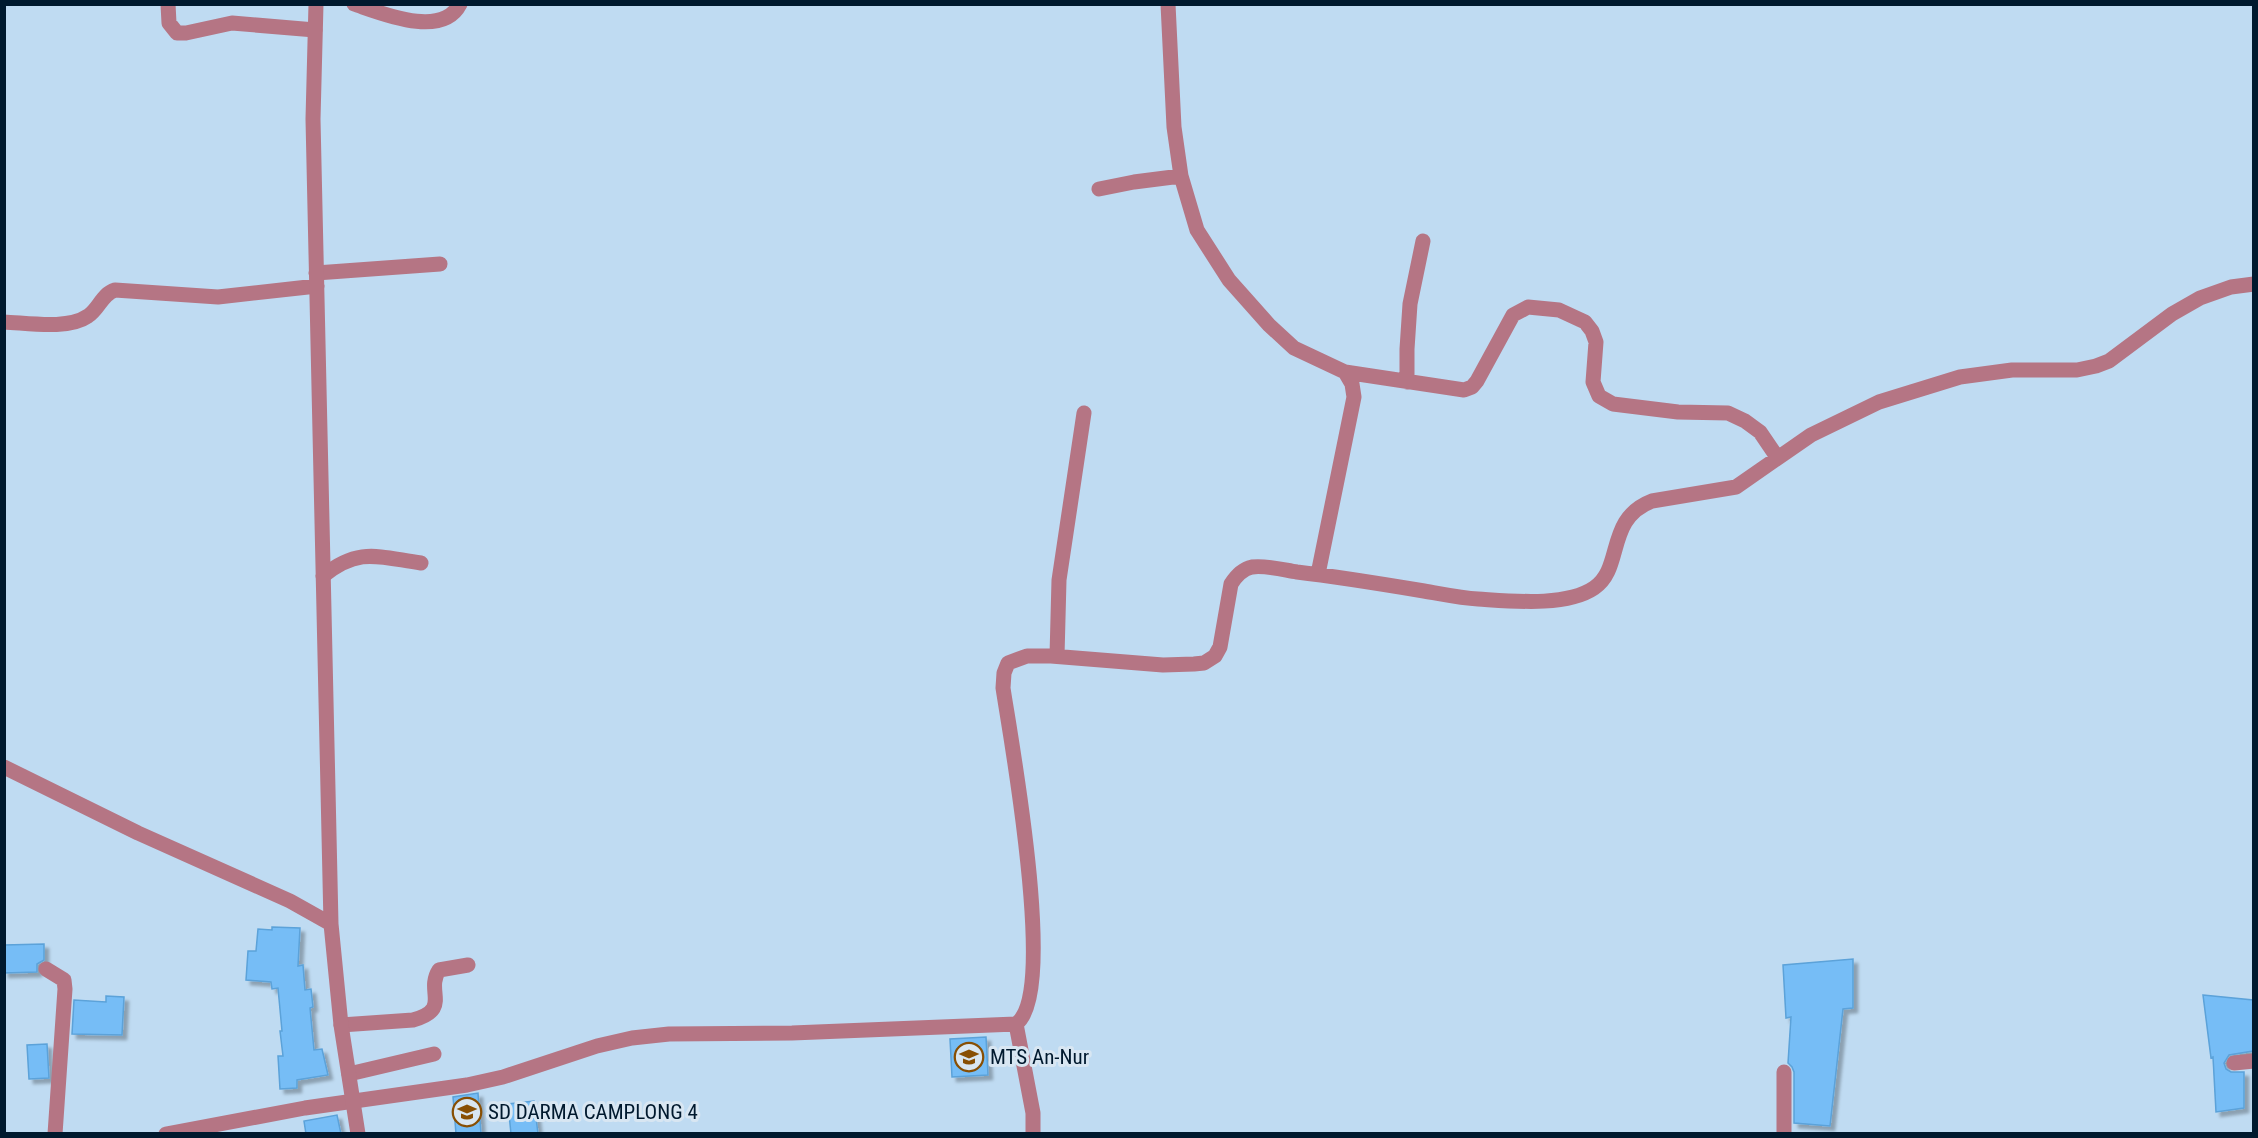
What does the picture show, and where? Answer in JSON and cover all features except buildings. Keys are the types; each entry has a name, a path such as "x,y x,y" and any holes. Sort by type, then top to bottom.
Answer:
{"street":[{"path":"168,4 169,22 177,33 232,23 315,30"},
{"path":"316,4 313,119 331,924 342,1025 358,1134"},
{"path":"354,4 422,22 451,17 460,4"},
{"path":"1168,4 1174,127 1181,176 1197,230 1229,280 1269,325 1294,348 1345,372 1456,390 1472,387 1477,381 1513,315 1528,308 1559,310 1585,322 1592,331 1596,342 1593,382 1599,396 1613,404 1678,412 1728,413 1745,421 1760,432 1777,457"},
{"path":"1100,189 1181,176"},
{"path":"1407,382 1410,304 1424,241"},
{"path":"4,322 67,324 90,315 106,294 115,290 218,297 317,279 440,264"},
{"path":"166,1134 305,1108 468,1085 503,1077 597,1046 650,1036 1016,1024 1022,1020 1027,1010 1033,983 1031,892 1020,796 1003,687 1004,673 1008,663 1027,656 1057,656 1163,665 1204,663 1215,656 1220,646 1232,584 1236,576 1253,567 1318,574 1475,599 1550,601 1581,595 1596,587 1605,576 1624,524 1643,504 1736,487 1811,435 1879,402 1960,377 2012,370 2077,370 2096,366 2109,361 2172,314 2200,298 2231,287 2253,284"},
{"path":"1318,574 1354,398 1352,384 1345,372"},
{"path":"1057,656 1059,580 1084,413"},
{"path":"323,576 337,565 356,557 367,556 421,563"},
{"path":"4,767 138,833 290,901 331,924"},
{"path":"342,1025 413,1020 423,1017 435,1007 436,977 439,970 468,965"},
{"path":"46,969 64,980 65,989 55,1134"},
{"path":"1016,1024 1033,1113 1034,1134"},
{"path":"349,1074 434,1054"},
{"path":"2234,1063 2253,1061"},
{"path":"1784,1072 1784,1134"}],"place":[{"name":"MTS An-Nur","path":"969,1057"},
{"name":"SD DARMA CAMPLONG 4","path":"467,1112"}]}
